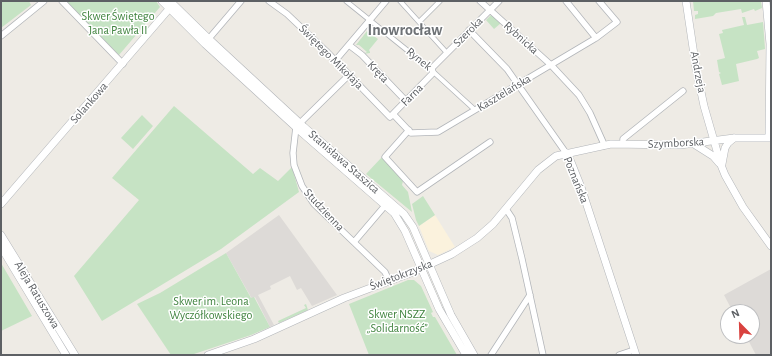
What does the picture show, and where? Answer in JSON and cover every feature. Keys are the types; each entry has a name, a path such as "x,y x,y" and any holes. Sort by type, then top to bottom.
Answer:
{"street":[{"path":"1,36 44,1"},
{"path":"62,1 123,64"},
{"name":"Stanisława Staszica","path":"162,1 172,4 207,42 394,213 405,231 439,309 466,355"},
{"path":"207,42 241,1"},
{"name":"Świętego Mikołaja","path":"269,1 287,14 391,116 409,130"},
{"name":"Rynek","path":"346,1 428,67 433,73"},
{"path":"336,61 386,1"},
{"name":"Rynek","path":"400,1 447,53 432,68 433,73"},
{"path":"419,22 440,1"},
{"name":"Rybnicka","path":"480,1 551,65 582,99 590,113 604,146"},
{"name":"Szeroka","path":"447,53 499,1"},
{"path":"566,1 596,38"},
{"name":"Kasztelańska","path":"409,130 411,132 438,132 596,38 617,22 599,1"},
{"name":"Andrzeja","path":"686,1 696,68 704,106 715,141"},
{"path":"715,141 734,138 770,138 770,44 769,17 766,1"},
{"name":"Solankowa","path":"1,204 123,64 172,4"},
{"name":"Poznańska","path":"469,30 506,69 571,162 581,187 635,353"},
{"name":"Kręta","path":"349,45 362,55 406,101"},
{"path":"433,73 475,110"},
{"name":"Farna","path":"391,116 433,73"},
{"path":"298,125 349,75"},
{"path":"623,144 623,139 683,91"},
{"name":"Stanisława Staszica","path":"298,125 400,210 412,228 451,315 474,355"},
{"name":"Studzienna","path":"298,125 293,153 294,165 302,186 314,204 385,272 389,280"},
{"path":"409,130 385,157 417,192 490,142"},
{"path":"721,165 725,148 734,138"},
{"name":"Szymborska","path":"566,153 623,144 663,146 715,141 725,175 742,207 771,246"},
{"path":"694,144 713,156 721,165"},
{"name":"Świętokrzyska","path":"208,355 265,335 344,298 429,265 452,254 477,238 493,224 545,163 556,156 566,153"},
{"path":"354,242 383,208"},
{"path":"506,209 512,218 543,355"},
{"name":"Aleja Ratuszowa","path":"1,235 62,343 66,355"},
{"name":"Aleja Ratuszowa","path":"1,247 62,343 75,355"},
{"path":"491,355 530,296"},
{"path":"619,355 635,353"}],"shaded area":[{"path":"279,215 337,295 312,306 301,288 297,290 290,276 270,286 271,289 258,295 274,325 270,327 255,297 252,299 226,253"},
{"path":"435,215 455,247 438,255 429,251 419,226"},
{"path":"771,269 771,355 756,355 750,344 760,344 760,304 729,304 724,295"}],"green space":[{"path":"29,1 31,5 1,28 1,2"},
{"name":"Skwer Świętego Jana Pawła II","path":"65,1 156,1 160,7 119,55"},
{"path":"693,1 761,1 762,8 755,11 754,9 742,13 741,9 716,13 713,16 695,19 695,15 698,14 698,11 694,11"},
{"path":"492,14 501,23 494,29 486,20"},
{"path":"742,17 745,17 747,25 763,22 765,49 757,51 759,58 736,64 739,81 722,85 719,74 721,73 719,72 717,60 725,58 719,34 723,33 722,30 744,25"},
{"path":"367,31 378,39 369,50 370,53 363,54 367,52 359,45 356,45"},
{"path":"174,106 253,174 260,168 278,181 292,167 299,192 221,249 102,321 74,276 139,200 112,178"},
{"path":"142,115 153,126 133,149 121,138"},
{"path":"382,157 403,181 402,185 408,192 412,212 366,174"},
{"path":"423,196 435,215 419,226 412,204"},
{"name":"Skwer im. Leona Wyczółkowskiego","path":"226,253 251,298 254,297 270,327 191,355 171,355 137,304 160,293"},
{"path":"1,263 32,316 1,331"},
{"name":"Skwer NSZZ „Solidarność”","path":"408,280 414,280 421,286 433,312 431,313 433,317 435,317 457,355 369,355 349,304"},
{"path":"306,304 308,310 279,323 278,321 306,308 304,305"}],"district":[{"name":"Inowrocław","path":"405,30"}]}
